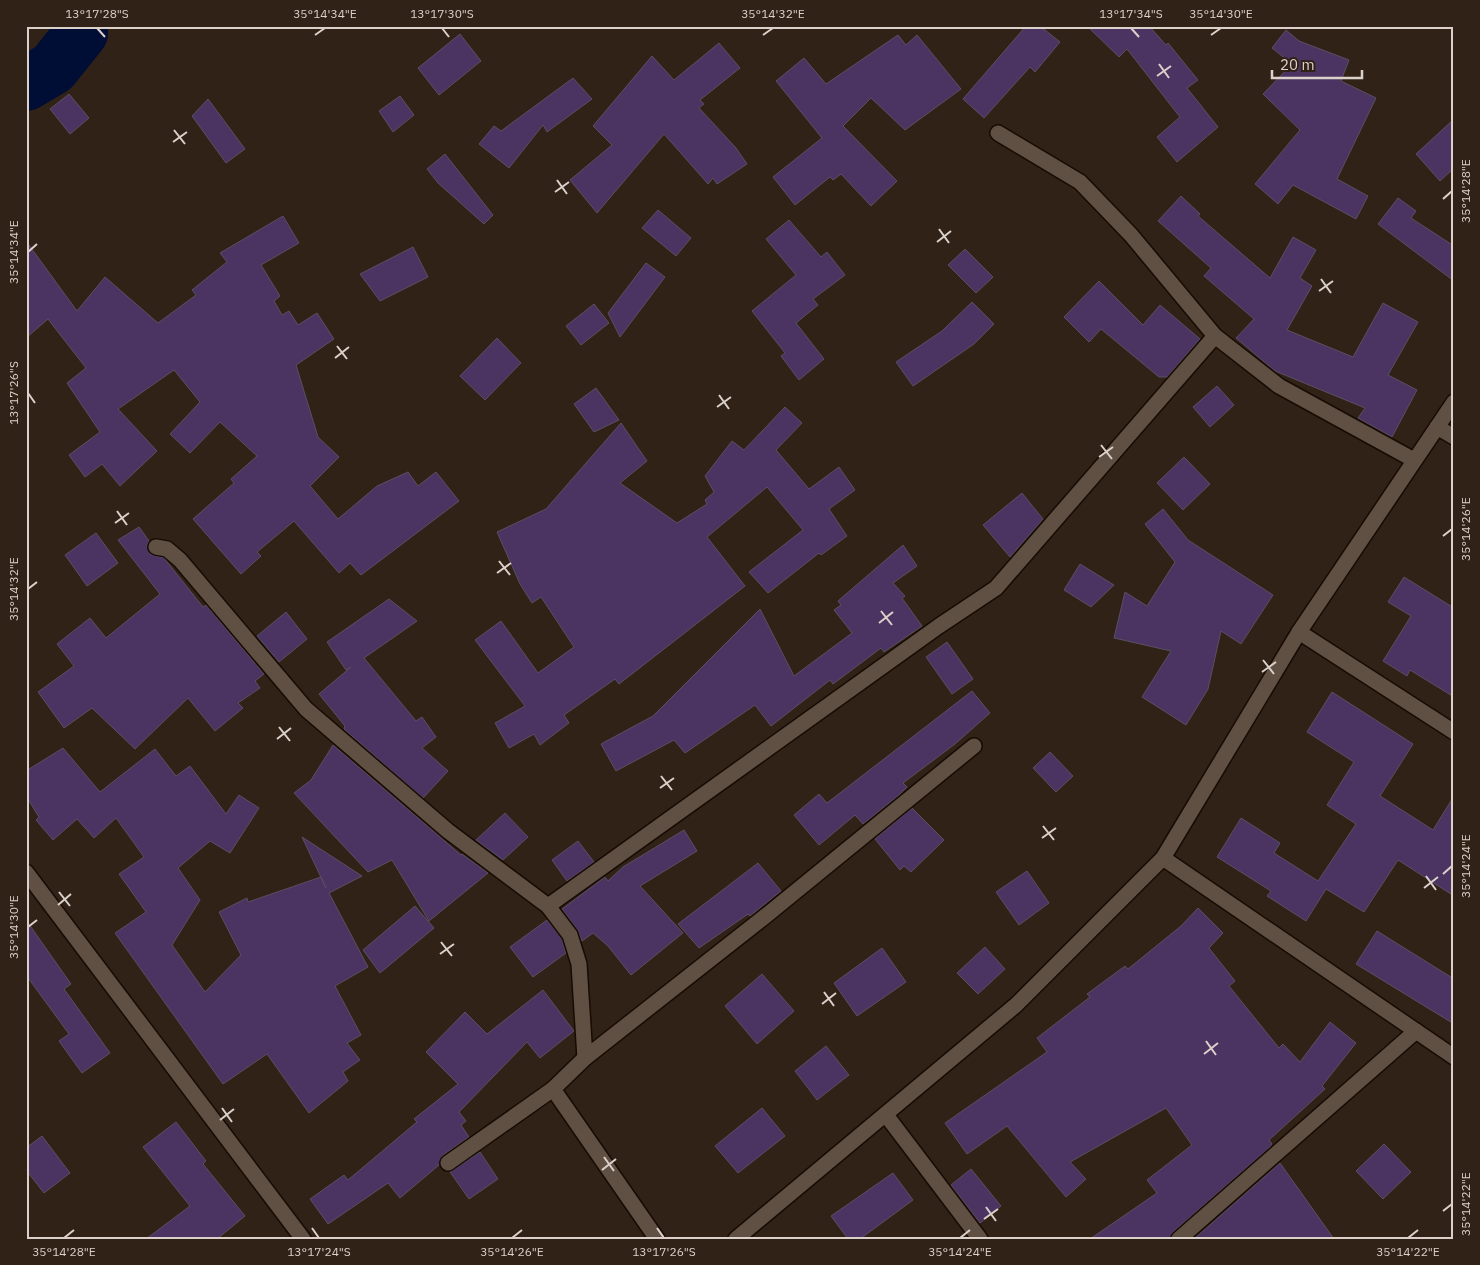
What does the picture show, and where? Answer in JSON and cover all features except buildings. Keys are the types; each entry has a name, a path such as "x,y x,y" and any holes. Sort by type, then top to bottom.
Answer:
{"street":[{"path":"998,133 1080,182 1131,235 1215,336 1279,386 1414,460"},
{"path":"548,906 899,654 996,588 1215,336"},
{"path":"736,1239 1016,1005 1164,858 1299,632 1454,402"},
{"path":"1437,427 1454,437"},
{"path":"156,547 167,550 180,560 306,710 448,832 548,906 570,935 579,964 585,1058"},
{"path":"1299,632 1454,732"},
{"path":"448,1163 553,1089 585,1058 763,918 974,746"},
{"path":"1164,858 1454,1057"},
{"path":"26,872 302,1239"},
{"path":"1179,1239 1416,1031"},
{"path":"553,1089 656,1239"},
{"path":"886,1115 980,1239"}],"waterway":[{"path":"26,84 53,68 81,33 81,26"}]}
